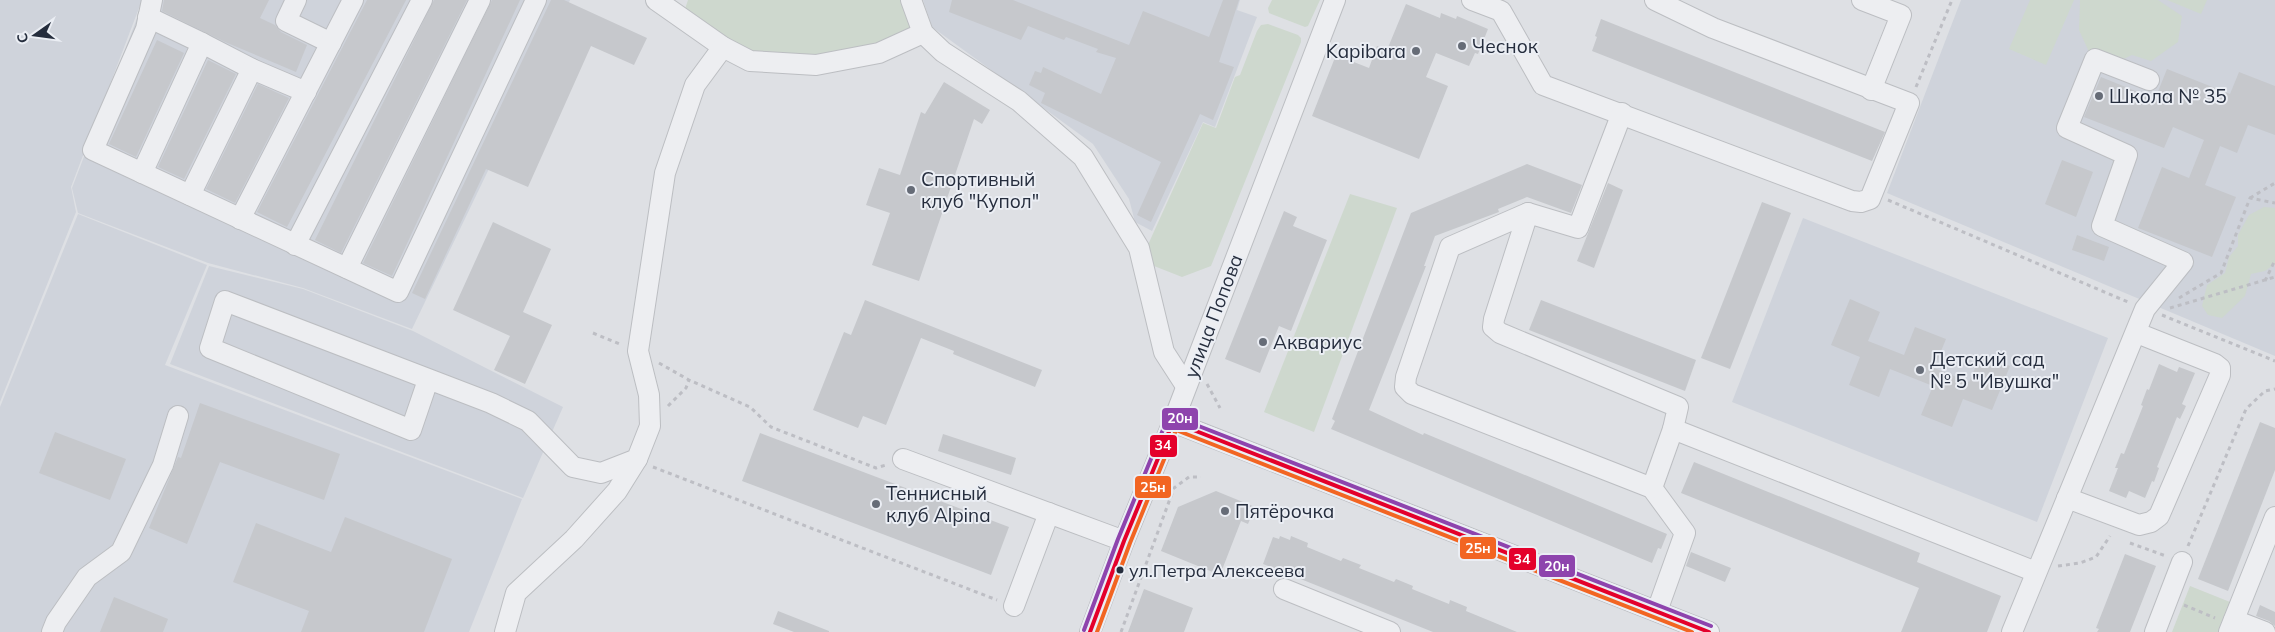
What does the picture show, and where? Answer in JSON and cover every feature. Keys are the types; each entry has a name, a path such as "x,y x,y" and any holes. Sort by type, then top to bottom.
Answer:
{"street":[{"path":"296,0 286,21 331,43"},
{"path":"240,219 353,0"},
{"path":"296,245 422,0"},
{"path":"348,268 480,0"},
{"path":"306,92 252,69 202,43 150,9 146,29 93,150 398,292 536,0"},
{"path":"656,0 723,47 750,61 816,64 880,53 923,34"},
{"path":"911,0 923,34 943,52 1020,101 1083,157 1139,248 1164,352 1186,386"},
{"name":"улица Попова","path":"1090,632 1335,0"},
{"path":"1472,0 1501,11 1543,85 1622,113 1852,201 1861,202 1870,198 1909,103 1713,28 1655,0"},
{"path":"1862,0 1901,15 1872,90"},
{"path":"142,173 202,43"},
{"path":"505,632 516,593 574,539 617,491 637,459 650,426 649,395 638,351 665,173 695,84 723,47"},
{"path":"2012,632 2045,570 2067,498 2137,333 2150,310 2183,262 2102,226 2127,155 2066,128 2095,59 2149,80"},
{"path":"190,195 252,69"},
{"path":"1622,113 1582,223 1578,228 1528,213 1450,247 1406,377 1405,388 1412,394 1652,488 1685,533 1657,611"},
{"path":"1528,213 1493,327 1500,333 1678,407 1673,429 1652,488"},
{"path":"428,380 411,430 210,348 225,301 491,403 528,421 573,467 601,473 637,459"},
{"path":"2067,498 2139,525 2151,522 2159,516 2220,375 2220,368 2215,364 2137,333"},
{"path":"58,629 87,577 121,552 164,465 178,416"},
{"path":"1173,422 1657,611 1675,626 1709,632"},
{"path":"1673,429 2045,570"},
{"path":"903,460 1124,541"},
{"path":"1014,606 1048,513"},
{"path":"2265,632 2231,625 2275,516"},
{"path":"2155,632 2182,562"},
{"path":"1284,589 1390,632"}],"path":[{"path":"1909,103 1952,0"},
{"path":"2150,310 2221,272 2250,198 2275,183"},
{"path":"1873,194 2275,360"},
{"path":"2250,198 2275,203"},
{"path":"2265,281 2275,260"},
{"path":"2150,310 2275,277"},
{"path":"593,333 638,351 689,380 750,406 771,427 876,468 903,460"},
{"path":"650,426 686,388 689,380"},
{"path":"2182,562 2246,409 2265,391 2275,389"},
{"path":"637,459 662,472 1014,606"},
{"path":"1121,632 1174,488 1190,477 1201,477"},
{"path":"2045,570 2080,563 2096,557 2110,536"},
{"path":"2168,598 2231,625"}],"shaded area":[{"path":"0,0 142,0 71,187 76,212 0,402"},
{"path":"144,0 570,0 412,329 303,288 208,263 78,213 72,188"},
{"path":"688,0 902,0 911,31 875,47 810,58 751,52 725,39 685,9"},
{"path":"923,0 1240,0 1237,10 1257,17 1215,127 1203,122 1152,231 1135,222 1129,199 1093,144 932,27"},
{"path":"1272,0 1320,0 1308,26 1305,27 1269,13 1268,8"},
{"name":"Школа № 35","path":"1961,0 2275,0 2275,356 1887,193"},
{"path":"2030,0 2074,0 2046,65 2009,49"},
{"path":"2080,0 2158,0 2182,16 2178,42 2151,61 2132,55 2113,64 2090,54 2079,30"},
{"path":"2167,0 2207,0 2201,14"},
{"path":"1268,24 1298,35 1301,38 1301,42 1211,266 1182,277 1154,266 1147,247 1203,123 1216,128 1235,77 1240,75 1257,31 1261,25"},
{"path":"1350,194 1397,208 1314,432 1264,412"},
{"path":"2264,207 2275,208 2275,264 2265,271 2251,274 2245,296 2222,318 2208,315 2202,306 2207,285 2225,273 2229,257 2238,246 2238,235 2249,215"},
{"path":"78,214 207,265 165,365 522,499 469,632 0,632 0,407"},
{"name":"Детский сад № 5 \"Ивушка\"","path":"1803,218 2108,338 2037,522 1732,402"},
{"path":"209,266 303,289 413,331 563,407 523,498 170,364"},
{"path":"2190,586 2235,604 2224,632 2172,632"}],"building":[{"path":"164,0 269,0 260,18 275,25 281,32 307,45 296,72 225,42 162,11"},
{"path":"367,0 406,0 287,227 257,212"},
{"path":"434,0 467,0 341,253 315,240"},
{"path":"492,0 520,0 392,276 363,263"},
{"path":"551,0 564,0 647,38 634,65 591,46 528,187 486,169 425,299 412,293"},
{"path":"952,0 1013,0 1129,45 1143,11 1209,37 1223,0 1239,0 1219,62 1234,67 1213,120 1200,114 1151,222 1137,215 1161,162 1041,103 1045,93 1029,85 1035,71 1041,73 1043,67 1101,94 1116,58 1096,52 1098,49 1066,37 1064,40 1028,26 1021,40 949,12"},
{"path":"1406,4 1440,18 1441,13 1456,19 1457,16 1488,29 1478,54 1475,53 1469,66 1436,53 1426,77 1448,86 1419,159 1312,116 1336,55 1369,68 1377,46 1387,50"},
{"path":"1601,19 1885,132 1872,161 1592,51"},
{"path":"157,40 184,53 136,157 109,144"},
{"path":"208,60 236,74 184,179 158,167"},
{"path":"2167,69 2230,94 2239,72 2275,86 2275,135 2248,125 2237,153 2220,146 2205,185 2236,197 2212,257 2138,228 2162,167 2189,178 2204,140 2173,127 2164,148 2084,117 2101,77 2155,99"},
{"name":"Спортивный клуб \"Купол\"","path":"944,82 990,110 982,124 974,119 919,281 872,265 890,213 866,205 879,168 900,175 921,112 925,114"},
{"path":"258,84 289,98 235,203 206,189"},
{"path":"2062,160 2093,172 2076,217 2045,204"},
{"path":"1527,164 1582,185 1571,213 1527,197 1498,209 1499,212 1435,236 1424,266 1426,266 1369,410 1423,435 1424,433 1667,534 1661,549 1658,548 1652,563 1331,429 1335,421 1332,419 1411,213"},
{"path":"1608,183 1623,190 1594,268 1577,261"},
{"path":"1762,202 1791,213 1730,369 1701,358"},
{"path":"1284,211 1297,217 1293,226 1327,240 1291,331 1279,326 1260,373 1225,359"},
{"path":"493,222 551,249 523,312 552,325 525,384 494,370 510,336 453,310"},
{"path":"2077,235 2109,247 2104,261 2072,250"},
{"path":"1850,299 1880,312 1868,341 1904,355 1915,327 1946,339 1934,368 1969,382 1981,354 2010,366 1992,410 1963,399 1952,427 1921,415 1933,386 1890,369 1879,397 1849,385 1860,357 1831,345"},
{"path":"865,300 1042,370 1035,387 953,354 954,351 921,338 886,425 863,416 858,428 813,410 844,332 851,335"},
{"path":"1541,300 1696,360 1685,391 1529,330"},
{"path":"2159,364 2177,372 2179,367 2195,373 2182,404 2186,406 2180,419 2177,417 2157,467 2159,468 2154,482 2152,481 2145,498 2129,491 2126,498 2109,491 2118,468 2115,468 2121,453 2124,454 2143,406 2141,405 2147,389 2149,390"},
{"path":"200,403 340,454 324,500 220,462 187,544 149,528 178,457 181,458"},
{"path":"2260,422 2275,428 2275,470 2228,591 2198,579"},
{"path":"55,432 126,459 110,500 39,473"},
{"name":"Теннисный клуб Alpina","path":"760,433 1009,527 991,575 742,481"},
{"path":"943,434 1016,458 1011,475 938,451"},
{"path":"1694,462 1920,553 1917,562 2001,596 1987,632 1901,632 1919,588 1681,493"},
{"path":"1216,491 1255,507 1248,524 1241,521 1220,575 1161,551 1178,507"},
{"path":"345,517 452,559 424,632 301,632 309,611 233,582 256,523 331,552"},
{"path":"1280,536 1290,540 1291,536 1308,543 1307,547 1341,561 1343,558 1361,565 1359,568 1394,582 1396,579 1413,586 1412,589 1449,604 1450,600 1467,607 1466,611 1517,632 1433,632 1263,564 1273,537 1279,539"},
{"path":"1691,552 1731,568 1725,582 1686,566"},
{"path":"2125,554 2156,566 2130,632 2097,632 2099,629 2096,628"},
{"path":"1144,589 1193,608 1184,632 1128,632"},
{"path":"114,597 168,619 163,632 100,632"},
{"path":"2260,605 2275,612 2275,626 2269,621 2256,616"},
{"path":"778,611 829,632 794,632 773,624"}],"transit line":[{"name":"20н","path":"1084,630 1118,539 1167,420 1173,416 1711,626"},
{"name":"34","path":"1090,632 1124,541 1173,422 1709,632"},
{"name":"25н","path":"1097,632 1130,543 1176,430 1692,632"}],"place":[{"name":"Чеснок","path":"1462,46"},
{"name":"Kapibara","path":"1416,51"},
{"name":"Школа № 35","path":"2099,96"},
{"name":"Спортивный клуб \"Купол\"","path":"911,190"},
{"name":"Аквариус","path":"1263,342"},
{"name":"Детский сад № 5 \"Ивушка\"","path":"1920,370"},
{"name":"Теннисный клуб Alpina","path":"876,504"},
{"name":"Пятёрочка","path":"1225,511"},
{"name":"ул.Петра Алексеева","path":"1120,570"}]}
